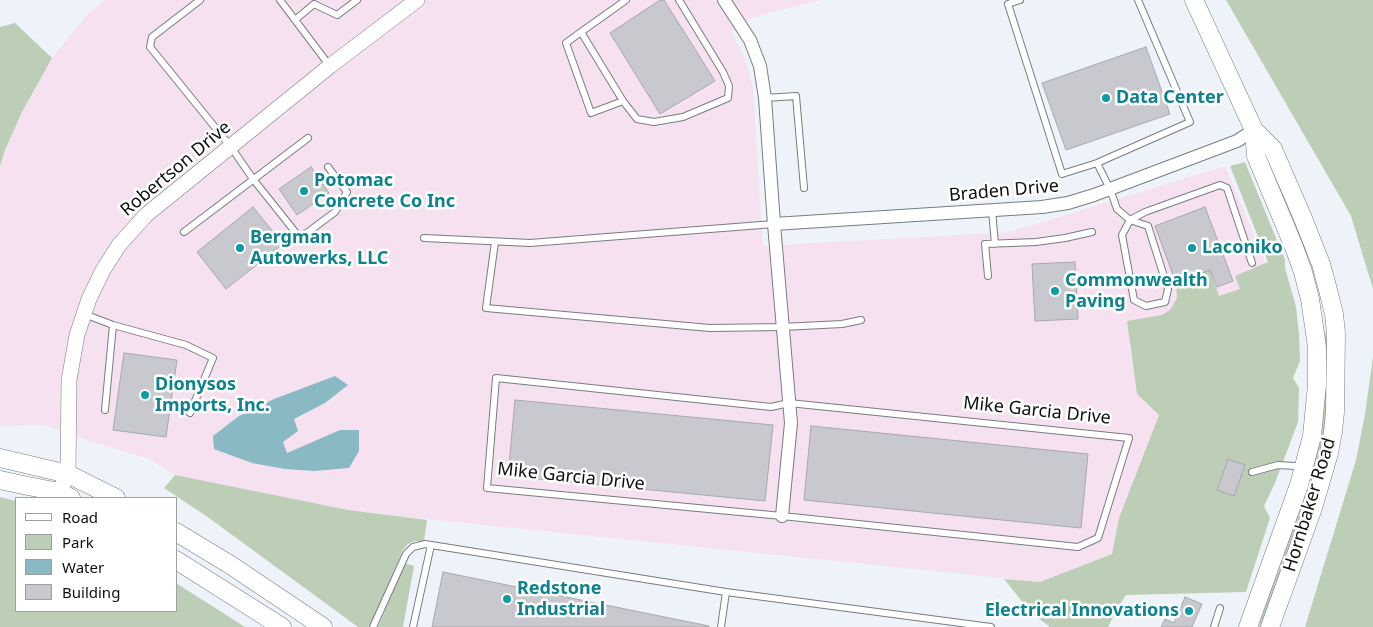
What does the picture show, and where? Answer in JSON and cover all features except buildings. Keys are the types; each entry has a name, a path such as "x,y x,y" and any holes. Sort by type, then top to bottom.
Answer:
{"main road":[{"name":"Hornbaker Road","path":"1194,0 1254,130 1273,149 1321,264 1334,314 1336,333 1335,412 1329,453 1313,508 1270,627"},
{"name":"Hornbaker Road","path":"1248,627 1304,471 1312,436 1316,406 1318,366 1310,299 1294,247 1256,156 1254,130"},
{"path":"0,458 68,474 114,497"},
{"path":"0,480 65,495"},
{"path":"178,533 229,564 323,627"},
{"path":"178,561 282,627"}],"street":[{"name":"Robertson Drive","path":"65,495 68,474 69,380 77,335 89,299 103,270 119,245 146,215 330,66 417,0"},
{"path":"724,0 750,40 760,66 765,98 791,423 782,516"},
{"name":"Braden Drive","path":"774,224 1042,207 1068,203 1237,141 1254,130"}],"lane":[{"path":"200,0 152,37 150,47 231,147 253,179 300,238 335,212 347,192 328,167"},
{"path":"280,0 330,66"},
{"path":"295,20 314,4 337,15 357,0"},
{"path":"623,101 591,113 566,43 626,0"},
{"path":"581,32 623,101 637,119 654,122 683,117 728,98 729,86 723,72 679,0"},
{"path":"1020,0 1008,4 1062,174 1097,163 1190,122 1138,0"},
{"path":"765,98 796,96 804,188"},
{"path":"184,232 308,138"},
{"path":"1097,163 1118,209 1130,220 1148,226 1168,289 1165,302 1146,306 1134,300 1122,235 1130,220 1145,212 1220,185 1227,188 1252,263"},
{"path":"992,210 995,244"},
{"path":"424,238 530,244 774,224"},
{"path":"988,276 985,244 1036,242 1092,232"},
{"path":"495,242 486,308 710,328 842,324 861,320"},
{"path":"84,313 113,325 186,345 213,358 190,413"},
{"path":"105,410 113,325"},
{"name":"Mike Garcia Drive","path":"496,378 771,407 789,403 1129,438 1098,538 1078,547 487,488 496,378"},
{"path":"1252,472 1278,465 1295,466 1304,471"},
{"path":"373,627 406,554 417,545 431,545 726,592 991,627"},
{"path":"413,627 431,545"},
{"path":"721,627 726,592"},
{"path":"1214,627 1220,608"}],"shaded area":[{"path":"104,0 822,0 754,17 731,31 746,61 753,88 763,246 1010,232 1225,166 1278,291 1129,344 1137,394 1159,415 1119,518 1112,554 1040,582 348,510 181,479 149,459 46,425 0,426 0,166 22,112 52,58 87,15"}],"green space":[{"path":"1226,0 1373,0 1373,289 1351,216"},
{"path":"15,23 52,58 22,112 0,166 0,27"},
{"path":"1245,162 1285,260 1285,268 1296,307 1300,361 1293,378 1299,388 1298,422 1275,483 1264,506 1270,518 1246,592 1126,595 1108,627 1049,627 1032,614 1004,579 1040,582 1112,554 1119,518 1159,415 1137,394 1127,321 1162,315 1170,310 1177,298 1176,283 1210,270 1219,296 1240,289 1235,276 1268,262 1230,166"},
{"path":"1319,311 1327,339 1331,384 1320,461 1263,627 1259,627 1263,604 1308,476"},
{"path":"1373,357 1373,627 1305,627 1356,460"},
{"path":"175,475 348,510 427,520 424,541 415,541 408,544 403,550 373,620 368,627 358,627 209,518 164,488"},
{"path":"0,497 15,501 15,612 178,612 178,584 245,627 0,627"},
{"path":"405,563 414,566 403,627 378,627"}],"water":[{"path":"335,376 348,385 325,403 294,419 298,431 283,442 287,453 340,430 359,430 359,451 349,468 314,471 285,469 252,463 214,449 213,436 239,416 274,399"}],"place":[{"name":"Data Center","path":"1106,98"},
{"name":"Potomac Concrete Co Inc","path":"304,191"},
{"name":"Bergman Autowerks, LLC","path":"240,248"},
{"name":"Laconiko","path":"1192,248"},
{"name":"Commonwealth Paving","path":"1055,291"},
{"name":"Dionysos Imports, Inc.","path":"145,395"},
{"name":"Redstone Industrial","path":"507,599"},
{"name":"Electrical Innovations","path":"1189,611"}]}
